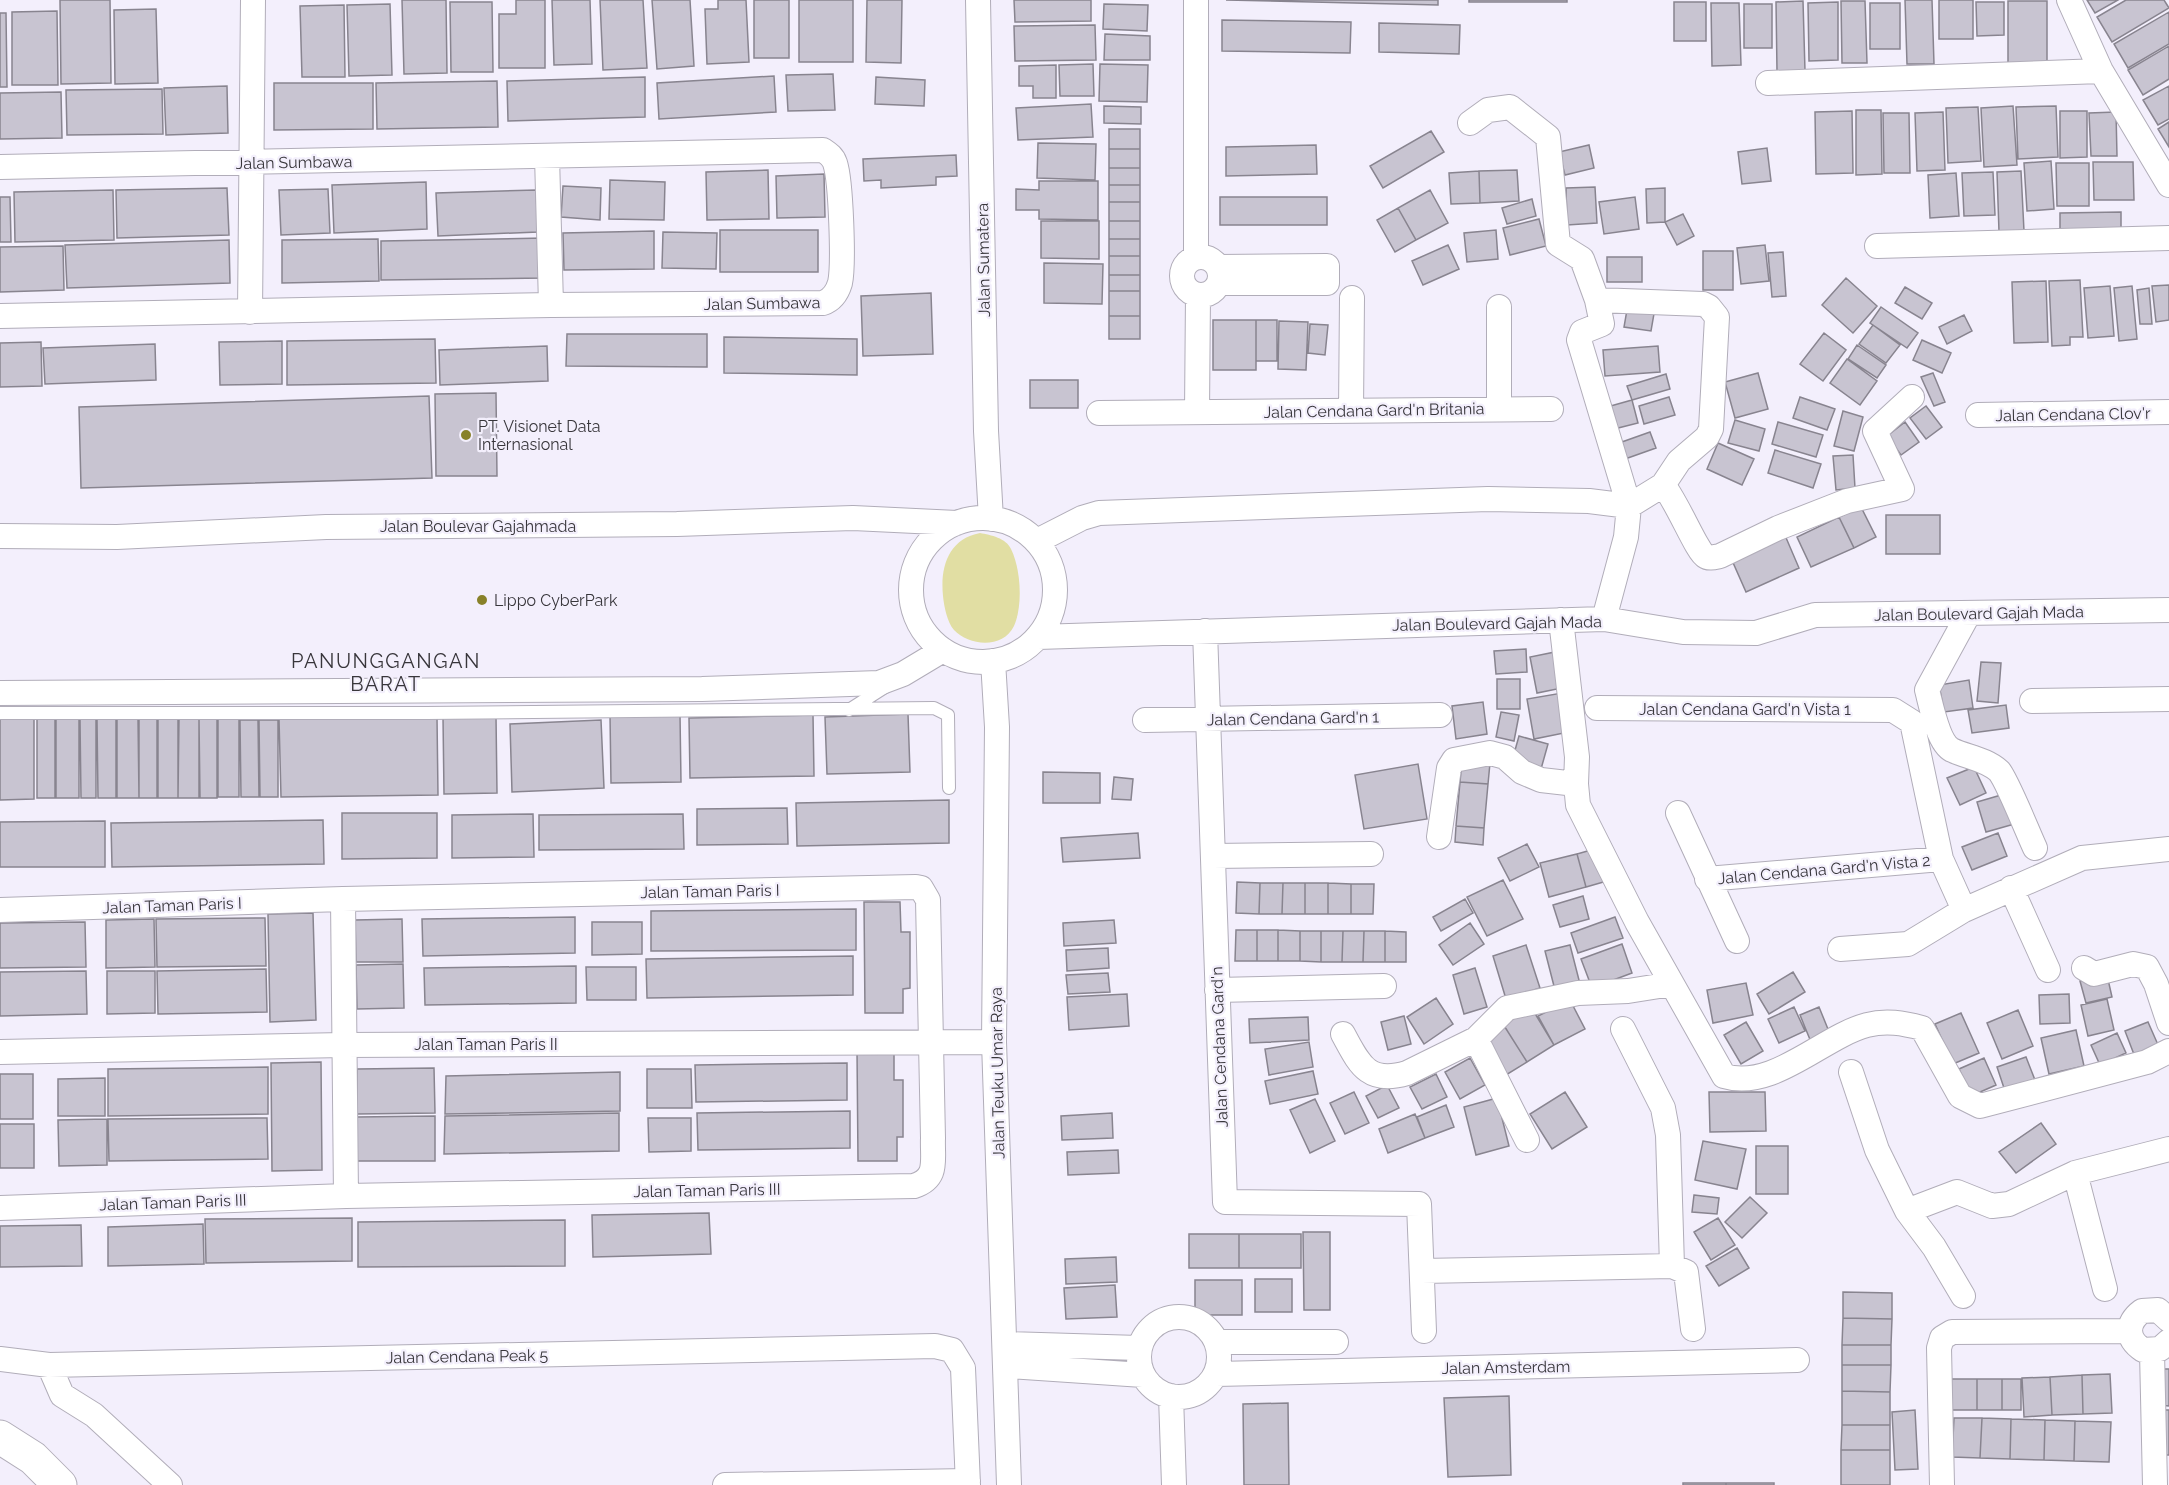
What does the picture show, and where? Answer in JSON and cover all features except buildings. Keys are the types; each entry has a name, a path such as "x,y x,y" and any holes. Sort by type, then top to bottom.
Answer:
{"main road":[{"path":"0,1437 33,1458 60,1485"}],"street":[{"path":"250,312 254,0"},
{"name":"Jalan Sumatera","path":"978,0 986,431 991,519"},
{"path":"1196,0 1196,257"},
{"path":"2069,0 2101,71 2169,185"},
{"path":"1768,83 2101,71"},
{"path":"1470,123 1488,110 1510,107 1548,137 1558,244 1582,260 1597,300 1602,324 1582,332 1579,340 1629,506 1626,537 1604,619"},
{"name":"Jalan Sumbawa","path":"0,167 251,164 823,150 832,156 837,175 841,274 835,294 830,301 823,303 551,305 0,316"},
{"path":"547,156 551,305"},
{"path":"1877,246 2169,238"},
{"path":"1196,257 1209,258 1219,275 1211,293 1198,295 1186,289 1181,276 1185,264 1196,257"},
{"path":"1197,412 1198,295"},
{"path":"1351,411 1352,298"},
{"path":"1037,542 1082,518 1100,513 1488,499 1589,501 1629,506 1664,485 1679,461 1707,436 1711,429 1717,317 1709,307 1703,304 1597,300"},
{"path":"1499,308 1499,409"},
{"path":"1664,485 1678,504 1704,556 1719,556 1778,528 1847,501 1902,489 1875,431 1912,397"},
{"name":"Jalan Cendana Gard'n Britania","path":"1100,413 1551,409"},
{"name":"Jalan Cendana Clov'r","path":"1978,415 2169,412"},
{"name":"Jalan Boulevar Gajahmada","path":"0,536 117,537 326,527 677,524 853,518 957,523"},
{"path":"974,519 1008,522 1037,542 1053,572 1056,589 1048,622 1038,637 1010,657 993,661 976,661 943,650 920,624 911,591 919,557 942,531 957,523 974,519"},
{"name":"Jalan Boulevard Gajah Mada","path":"1038,637 1604,619 1683,633 1756,633 1815,615 2169,610"},
{"path":"1969,613 1927,690 1945,744 1951,750 1967,754 2000,772 2035,848"},
{"path":"1561,620 1577,757 1575,784 1578,805 1672,984 1724,1076 1738,1080 1767,1074 1866,1025 1898,1022 1922,1028 1960,1096 1980,1106 2147,1062 2169,1051"},
{"name":"Jalan Cendana Gard'n","path":"1205,631 1225,1202 1419,1204 1424,1331"},
{"path":"0,693 702,689 879,683 903,674 943,650"},
{"name":"Jalan Teuku Umar Raya","path":"993,661 997,727 984,1042 1006,1355 1009,1485"},
{"path":"2032,701 2169,699"},
{"name":"Jalan Cendana Gard'n Vista 1","path":"1598,708 1893,710 1912,722 1941,859"},
{"name":"Jalan Cendana Gard'n 1","path":"1145,720 1440,715"},
{"path":"1439,837 1449,768 1454,760 1490,753 1505,757 1522,772 1541,780 1575,784"},
{"name":"Jalan Cendana Gard'n Vista 2","path":"1678,813 1737,941"},
{"path":"1840,949 1908,944 1964,910 2082,858 2169,849"},
{"path":"1213,856 1371,854"},
{"path":"1941,859 1964,910"},
{"name":"Jalan Cendana Gard'n Vista 2","path":"1707,879 1941,859"},
{"name":"Jalan Taman Paris I","path":"0,910 343,899 916,887 921,888 928,900 933,1042"},
{"path":"2011,888 2048,970"},
{"path":"343,899 346,1196"},
{"path":"2084,968 2094,974 2133,964 2147,967 2156,984 2169,1023"},
{"path":"1343,1034 1364,1070 1374,1074 1397,1075 1407,1073 1476,1039 1507,1008 1578,993 1628,991 1672,984"},
{"path":"1218,990 1384,986"},
{"path":"1623,1029 1664,1108 1668,1135 1672,1266"},
{"path":"1476,1039 1527,1140"},
{"name":"Jalan Taman Paris III","path":"0,1208 346,1196 914,1186 924,1183 932,1173 933,1042"},
{"name":"Jalan Taman Paris II","path":"0,1052 343,1045 984,1042"},
{"path":"1851,1072 1877,1150 1907,1211 1934,1247 1963,1296"},
{"path":"1907,1211 1957,1192 1992,1206 2009,1204 2075,1173 2169,1149"},
{"path":"2075,1173 2105,1289"},
{"path":"1422,1271 1672,1266 1686,1272 1693,1329"},
{"path":"2155,1485 2161,1346 2136,1346 2129,1330 2131,1322 2142,1311 2158,1310 2169,1320"},
{"path":"1176,1317 1200,1322 1210,1331 1217,1342 1219,1363 1216,1374 1197,1393 1171,1396 1160,1392 1143,1375 1139,1362 1139,1348 1144,1336 1152,1326 1163,1319 1176,1317"},
{"path":"1942,1485 1939,1348 1942,1338 1952,1332 2129,1330"},
{"path":"1217,1342 1336,1342"},
{"name":"Jalan Cendana Peak 5","path":"0,1359 49,1365 935,1346 952,1350 963,1368 968,1483"},
{"path":"1006,1355 1139,1348"},
{"path":"1006,1355 1143,1375"},
{"name":"Jalan Amsterdam","path":"1216,1374 1797,1360"},
{"path":"49,1365 62,1395 94,1415 170,1485"},
{"path":"1171,1396 1174,1485"},
{"path":"725,1485 968,1483"}],"lane":[{"path":"849,711 903,674"},
{"path":"0,713 849,711 934,708 948,715 949,788"}],"shaded area":[{"path":"980,533 998,538 1009,545 1017,567 1020,588 1019,608 1014,626 1002,639 986,643 968,639 954,630 945,609 942,585 945,564 954,548 969,536"}],"place":[{"name":"PT. Visionet Data Internasional","path":"466,435"},
{"name":"Lippo CyberPark","path":"482,600"}],"district":[{"name":"PANUNGGANGAN BARAT","path":"386,672"}]}
